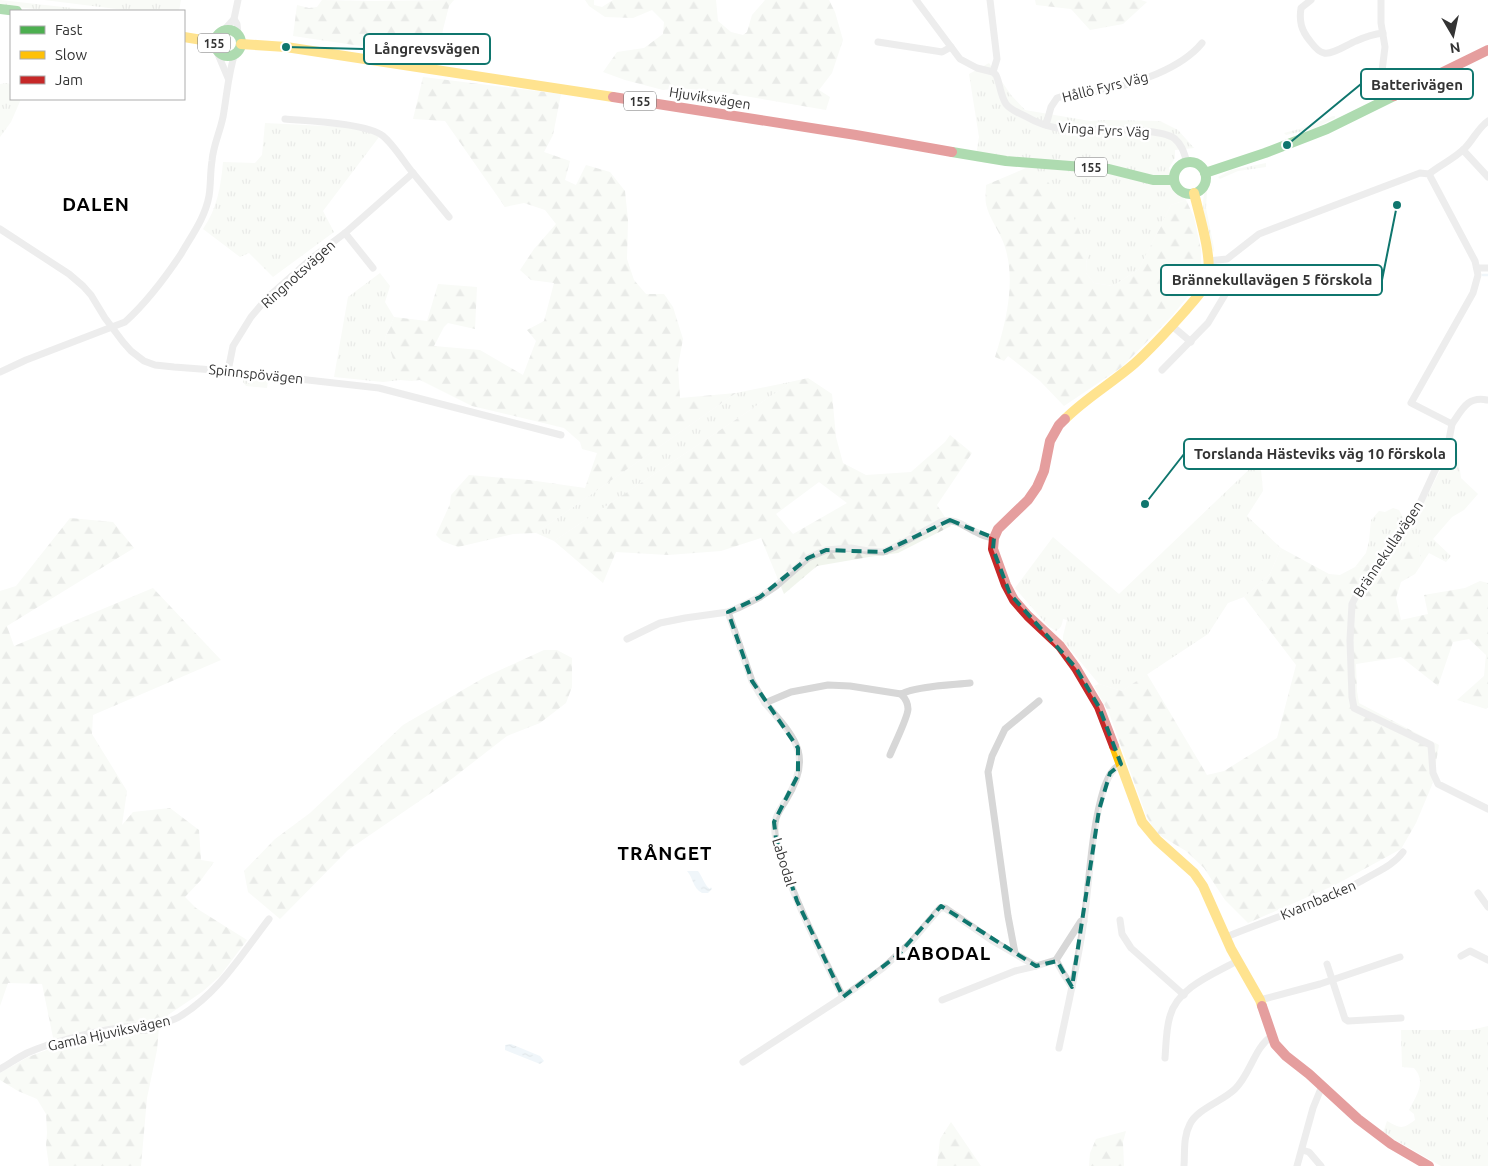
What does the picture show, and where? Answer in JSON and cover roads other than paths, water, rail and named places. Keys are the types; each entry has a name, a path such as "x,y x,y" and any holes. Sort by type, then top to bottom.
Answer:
{"main road":[{"name":"Hjuviksvägen","path":"223,32 231,31 240,39 286,47 856,135 1006,161 1109,169 1153,180 1174,180"},
{"name":"155","path":"216,47 217,35 223,32"},
{"name":"155","path":"185,37 216,47 228,56 238,51 240,39"},
{"path":"1205,173 1241,162 1346,121 1488,50"},
{"path":"1187,162 1198,164 1205,173 1204,185 1194,193 1181,191 1174,180 1176,170 1187,162"},
{"path":"1194,193 1204,234 1208,261 1208,276 1202,291 1134,364 1075,409 1059,425 1050,441 1044,471 1037,487 1028,500 998,528 994,538 994,549 1010,594 1020,608 1060,646 1100,707 1142,822 1157,840 1194,874 1209,898 1237,961 1260,1000 1275,1044 1286,1056 1358,1119 1384,1139 1429,1166"}],"street":[{"path":"223,32 234,19 238,0"},
{"path":"916,0 956,55 966,63 993,72 997,59 990,0"},
{"path":"1311,0 1301,8 1301,27 1320,52 1326,54 1356,40 1382,33"},
{"path":"1381,0 1382,33 1385,52 1381,79 1388,99"},
{"path":"234,19 240,39"},
{"path":"878,42 942,52 951,47"},
{"name":"Hållö Fyrs Väg","path":"1046,125 1051,107 1057,98 1104,90 1144,78 1172,67 1186,59 1202,43"},
{"path":"216,47 228,78"},
{"path":"0,372 125,322 136,312 173,267 197,228 209,196 214,149 222,120 228,78 235,53"},
{"name":"Vinga Fyrs Väg","path":"993,72 997,77 1007,105 1028,118 1064,129 1136,130 1164,133 1176,139 1183,149 1187,162"},
{"path":"284,119 349,125 375,132 384,137 449,217"},
{"path":"1208,261 1227,259 1259,234 1420,173 1429,174 1463,150 1488,121"},
{"path":"1463,150 1488,177"},
{"name":"Ringnotsvägen","path":"228,371 233,346 251,317 268,298 312,258 345,233 413,173"},
{"path":"1429,174 1475,260 1477,268 1476,284 1473,293 1411,403 1452,424 1471,400 1480,398 1487,400"},
{"name":"Spinnspövägen","path":"0,229 69,274 83,286 130,351 144,361 155,365 379,388 561,436"},
{"name":"Ringnotsvägen","path":"345,233 373,268"},
{"path":"1477,268 1488,268"},
{"path":"1162,370 1213,316 1229,288 1241,284"},
{"path":"1171,325 1190,342"},
{"name":"Brännekullavägen","path":"1452,424 1449,440 1420,503 1397,540 1357,594 1352,604 1350,640 1352,697 1354,708 1431,745 1434,776 1438,784 1488,809"},
{"path":"627,639 660,623 728,612 760,597 776,586 808,558 826,550 850,548 868,552 883,552 941,522 950,520 956,521 977,533 994,538"},
{"name":"Labodal","path":"728,612 752,681 798,748 800,758 799,772 796,782 774,822 776,839 801,911 843,997"},
{"path":"766,703 791,692 828,685 850,686 901,694 921,689 970,683"},
{"path":"890,755 907,717 908,709 905,698 901,694"},
{"path":"1015,953 988,772 992,756 1005,729 1039,701"},
{"path":"1059,1048 1084,921 1101,803 1110,773 1114,767 1121,764"},
{"name":"Kvarnbacken","path":"1226,937 1306,908 1354,886 1386,867 1403,852"},
{"path":"1478,892 1488,906"},
{"path":"743,1062 843,997 883,968 911,942 940,908 945,908 993,941 1036,966"},
{"name":"Gamla Hjuviksvägen","path":"0,1069 26,1054 48,1045 118,1028 178,1018 213,990 235,965 269,919"},
{"path":"1120,920 1122,934 1131,948 1184,995"},
{"path":"942,1000 1015,971 1056,960 1081,922 1084,921"},
{"path":"1461,956 1470,951 1488,960"},
{"path":"1260,1000 1333,980 1400,957"},
{"path":"1056,960 1072,987"},
{"path":"1164,1058 1170,1015 1174,1007 1191,988 1237,961"},
{"path":"1328,964 1345,1019 1355,1022 1401,1018"},
{"path":"1184,1166 1186,1137 1190,1123 1205,1110 1236,1089 1266,1040 1272,1036"},
{"path":"1297,1166 1313,1108 1322,1086"},
{"path":"1302,1150 1309,1152 1321,1166"}],"water":[{"path":"687,871 698,871 707,886 712,889 708,893 702,893 696,888"},
{"path":"511,1044 540,1056 544,1061 540,1064 505,1050 505,1045"}],"waterway":[{"path":"1483,275 1488,275"}],"place":[{"name":"Långrevsvägen","path":"286,47"},
{"name":"Batterivägen","path":"1287,145"},
{"name":"Brännekullavägen 5 förskola","path":"1397,205"},
{"name":"Torslanda Hästeviks väg 10 förskola","path":"1145,504"}],"district":[{"name":"DALEN","path":"96,204"},
{"name":"TRÅNGET","path":"665,853"},
{"name":"LABODAL","path":"943,953"}]}
